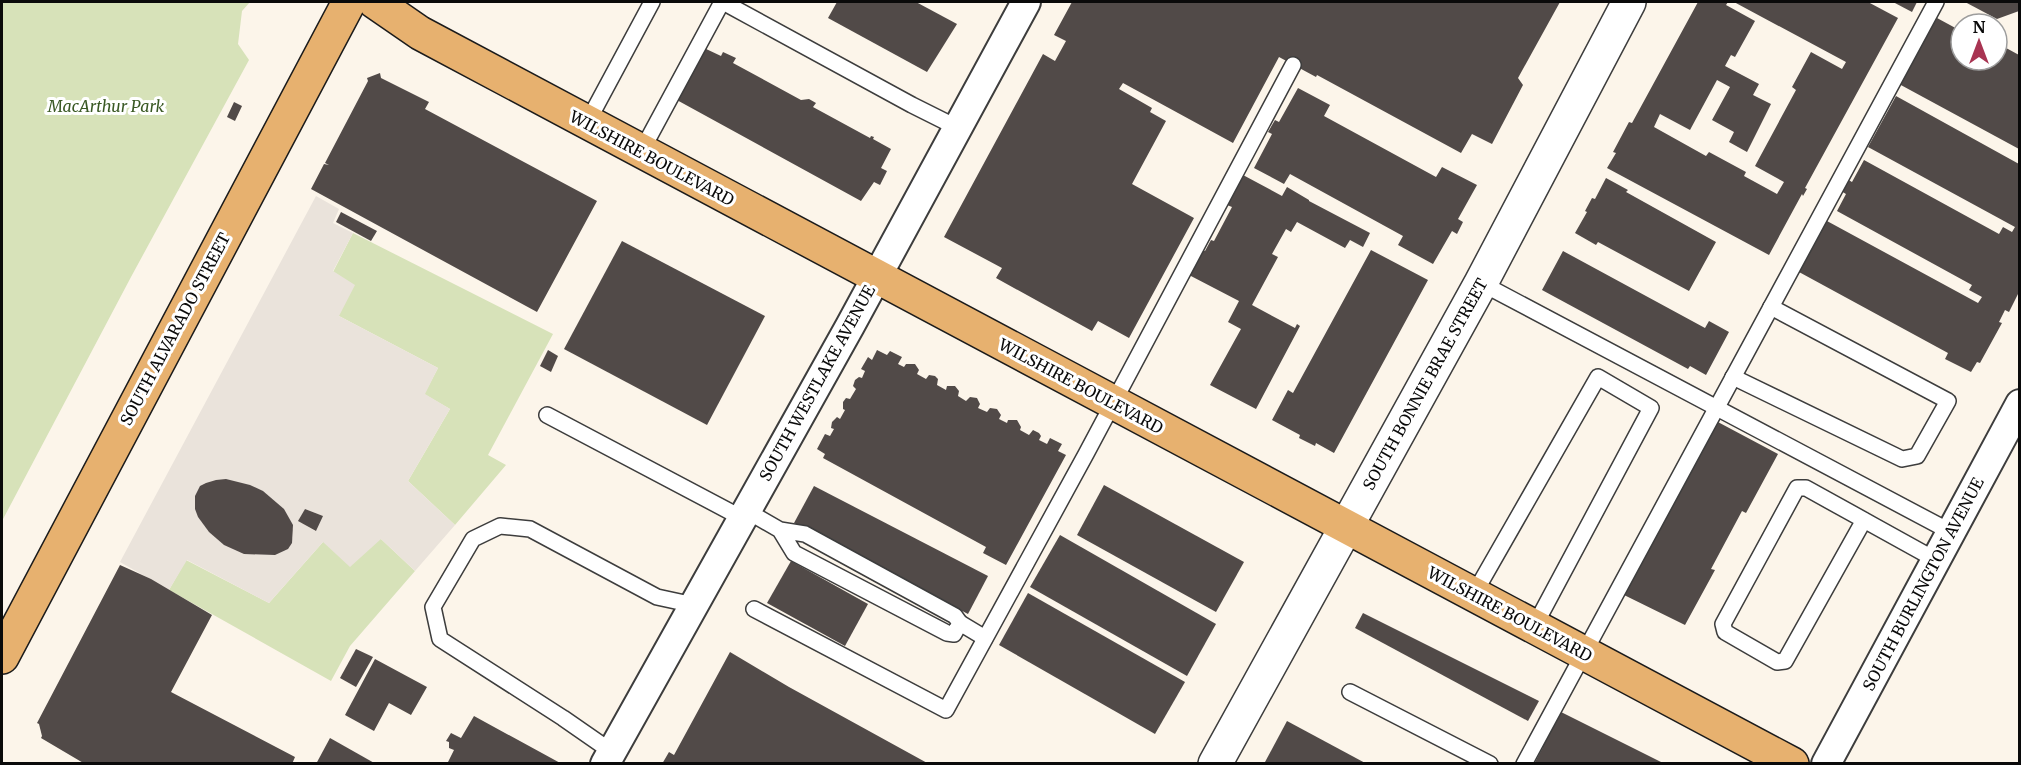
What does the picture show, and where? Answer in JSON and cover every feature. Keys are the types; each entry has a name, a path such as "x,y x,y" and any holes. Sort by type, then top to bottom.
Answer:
{"main road":[{"name":"SOUTH ALVARADO STREET","path":"2,657 349,2"},
{"name":"WILSHIRE BOULEVARD","path":"375,2 420,33 587,123 1791,764"}],"street":[{"name":"SOUTH WESTLAKE AVENUE","path":"609,758 877,277 1026,2"},
{"name":"SOUTH BONNIE BRAE STREET","path":"1215,764 1481,284 1629,2"},
{"name":"SOUTH BURLINGTON AVENUE","path":"1826,764 2019,404"}],"lane":[{"path":"587,123 652,2"},
{"path":"641,152 722,2 958,128"},
{"path":"1524,764 1936,2"},
{"path":"754,609 946,710 1293,65"},
{"path":"1481,284 1951,532"},
{"path":"1733,377 1902,459 1917,456 1948,401 1771,307"},
{"path":"1474,594 1598,377 1651,408 1534,627"},
{"path":"547,415 744,514 780,530 805,534 955,616 960,623 985,638"},
{"path":"1864,520 1785,661 1777,662 1725,632 1723,624 1797,488 1806,488 1864,520 1936,560"},
{"path":"609,758 563,718 440,639 433,607 473,539 500,526 530,529 657,597 694,605"},
{"path":"780,530 794,553 937,627 954,634 960,623"},
{"path":"1350,692 1490,764"}],"green space":[{"name":"MacArthur Park","path":"2,2 250,2 242,11 238,44 249,60 2,521"},
{"path":"353,233 553,334 488,455 506,465 455,525 408,481 450,409 424,394 438,368 339,316 333,272"},
{"path":"381,539 415,571 350,646 331,681 169,590 186,560 269,603 323,542"}],"shaded area":[{"path":"316,196 339,209 333,223 353,233 333,271 355,285 339,316 438,368 425,394 450,409 408,481 455,525 415,571 381,539 350,567 323,542 269,603 187,560 169,590 120,562","holes":["305,509 323,516 315,531 299,521"]}],"building":[{"path":"837,2 916,2 957,24 927,72 828,18"},
{"path":"1072,2 1560,2 1518,78 1523,85 1492,144 1472,134 1461,153 1317,75 1316,77 1279,57 1233,143 1123,83 1119,89 1152,108 1150,112 1166,121 1132,184 1194,218 1129,338 1098,321 1092,331 996,278 1002,268 944,237 1043,54 1055,61 1066,41 1054,35"},
{"path":"1698,2 1728,2 1726,5 1755,21 1735,57 1731,55 1725,66 1759,84 1753,95 1771,104 1747,152 1729,142 1734,132 1712,120 1730,87 1717,80 1690,130 1660,114 1654,127 1706,156 1709,152 1746,172 1744,176 1777,194 1784,182 1755,166 1796,90 1792,87 1811,52 1842,69 1846,62 1734,2 1868,2 1898,18 1805,188 1807,189 1803,196 1802,194 1769,255 1607,168 1629,122 1632,123"},
{"path":"1893,2 1917,2 1912,12"},
{"path":"1965,2 2019,2 2019,11 2009,15 2009,12 1984,12"},
{"path":"1937,18 1949,24 1949,72 2009,72 2009,50 2019,55 2019,149 1899,84"},
{"path":"704,48 721,56 723,52 736,58 733,63 801,100 809,99 816,103 813,107 870,138 874,137 873,139 891,149 881,168 887,171 880,185 874,182 861,201 675,99"},
{"path":"380,73 381,78 429,102 425,109 597,201 537,312 311,189 324,164 329,165 325,163 368,81 367,78"},
{"path":"1298,88 1330,105 1324,116 1436,177 1442,167 1477,185 1458,219 1463,222 1457,234 1452,231 1433,264 1398,245 1403,236 1290,174 1284,184 1254,168 1272,134 1268,132 1275,120 1279,122"},
{"path":"1896,96 2019,164 2019,292 2009,312 2005,310 1999,322 2002,323 1980,363 1977,362 1971,372 1945,359 1948,353 1799,272 1827,221 1978,303 1982,297 1969,290 1972,285 1837,211 1846,194 1841,191 1847,179 1852,182 1864,160 1999,234 2003,227 2012,232 2015,227 1868,147"},
{"path":"234,102 242,106 235,121 227,117"},
{"path":"1243,175 1282,196 1287,187 1370,233 1363,247 1350,240 1345,248 1297,222 1291,232 1286,229 1272,254 1278,257 1252,305 1295,328 1297,324 1300,326 1256,409 1210,385 1241,329 1228,322 1239,301 1189,275 1202,250 1205,251 1211,240 1214,241 1232,207 1227,205"},
{"path":"1606,178 1628,190 1626,192 1716,242 1689,291 1598,242 1596,245 1575,233 1592,198 1595,199"},
{"path":"341,212 377,231 371,241 336,222"},
{"path":"622,241 765,316 707,425 564,349"},
{"path":"1371,250 1428,280 1334,453 1316,443 1315,446 1299,438 1300,435 1272,420 1288,390 1293,393"},
{"path":"1563,251 1705,328 1709,321 1729,332 1706,375 1690,366 1688,369 1542,290"},
{"path":"548,350 558,356 551,372 540,366"},
{"path":"877,350 887,355 890,351 902,357 898,364 904,367 906,364 915,364 919,370 917,374 926,379 929,375 935,376 938,379 937,385 946,390 947,386 955,386 959,391 958,396 966,401 970,397 977,398 980,404 978,408 987,412 990,408 997,409 1001,415 999,419 1007,423 1008,420 1017,420 1021,427 1020,430 1029,435 1033,430 1041,436 1039,440 1047,444 1050,438 1062,444 1058,451 1066,455 1006,565 983,553 986,547 823,458 825,454 817,449 825,434 830,436 834,429 831,428 832,422 837,417 840,419 845,410 843,402 846,398 850,399 856,389 853,386 855,380 862,378 865,371 861,369 868,357 872,360"},
{"path":"1716,421 1778,454 1746,513 1742,511 1711,569 1715,570 1685,625 1622,594"},
{"path":"226,479 263,491 284,509 293,525 292,543 288,549 275,555 244,554 224,545 209,532 198,517 195,509 195,496 200,486"},
{"path":"1104,485 1244,562 1216,612 1077,535"},
{"path":"814,486 988,576 968,614 794,523"},
{"path":"305,509 323,516 316,531 298,521"},
{"path":"1060,535 1216,624 1187,676 1030,587"},
{"path":"791,561 868,604 845,646 767,603"},
{"path":"120,565 151,579 212,615 171,692 295,757 292,764 85,764 41,738 37,723"},
{"path":"1028,593 1185,682 1155,734 999,645"},
{"path":"1363,613 1539,701 1528,721 1355,628"},
{"path":"356,649 373,657 356,687 340,678"},
{"path":"730,652 929,764 662,764 669,752 674,755"},
{"path":"375,659 427,687 411,715 389,703 374,731 345,715"},
{"path":"1559,711 1665,764 1534,764 1543,747 1540,746"},
{"path":"474,716 562,764 447,764 454,750 449,748 449,742 446,741 451,733 461,738"},
{"path":"1287,721 1367,764 1268,764 1265,762"},
{"path":"330,738 376,764 316,764"}]}
